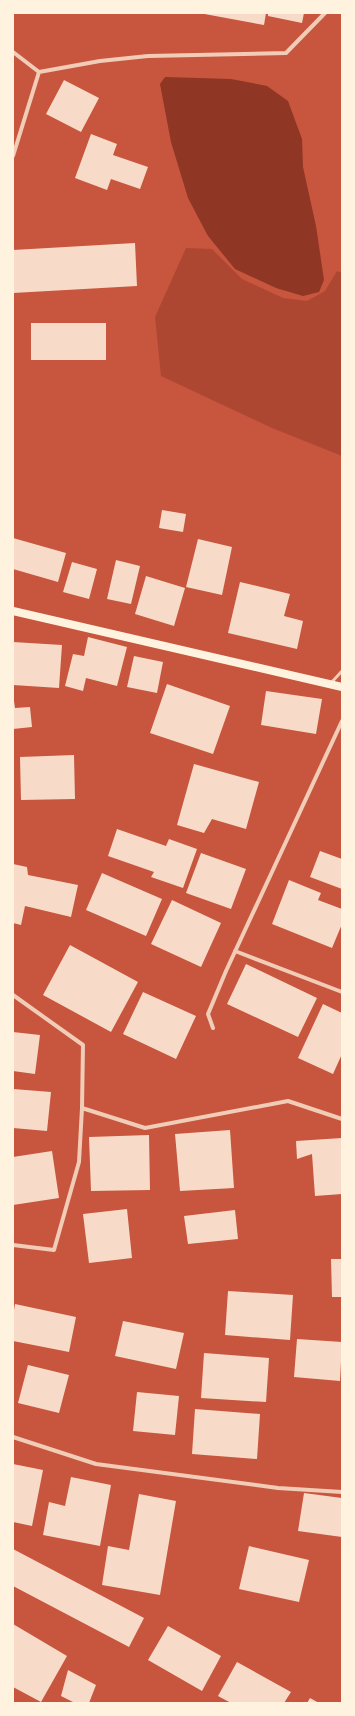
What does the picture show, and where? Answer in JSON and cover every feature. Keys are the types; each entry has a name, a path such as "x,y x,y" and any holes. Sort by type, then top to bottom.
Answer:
{"main road":[{"path":"13,611 342,687"}],"street":[{"path":"13,52 39,72 100,60 148,56 286,54 325,13"},
{"path":"13,156 39,72"},
{"path":"213,1028 208,1014 235,951 342,721"},
{"path":"235,951 342,992"},
{"path":"13,995 83,1045 79,1162 54,1250 13,1246"},
{"path":"82,1108 145,1128 288,1101 342,1119"},
{"path":"13,1437 96,1464 278,1488 342,1492"}],"lane":[{"path":"330,684 342,672"}],"shaded area":[{"path":"165,77 231,79 267,86 288,101 302,139 303,167 316,226 324,280 319,292 303,296 276,288 235,269 208,236 188,198 171,142 160,84"},
{"path":"186,248 212,249 242,279 283,298 307,301 325,291 337,271 342,273 342,456 272,428 161,376 155,317"}],"building":[{"path":"199,13 266,13 264,25"},
{"path":"268,13 304,13 302,23 268,16"},
{"path":"64,80 99,98 81,132 46,114"},
{"path":"91,134 117,144 113,155 148,167 140,189 111,179 107,190 75,178"},
{"path":"135,243 137,286 13,293 13,250"},
{"path":"31,323 106,323 106,360 31,360"},
{"path":"162,510 186,514 183,532 159,528"},
{"path":"13,538 66,553 58,582 13,569"},
{"path":"198,539 232,547 222,595 186,587"},
{"path":"116,560 140,566 131,604 107,599"},
{"path":"72,562 97,569 89,599 63,592"},
{"path":"146,576 185,588 174,626 135,614"},
{"path":"240,582 290,594 284,616 303,621 297,649 228,633"},
{"path":"88,637 127,647 117,686 86,678 83,691 65,686 73,654 84,656"},
{"path":"13,642 62,645 59,688 13,685"},
{"path":"134,656 163,662 157,693 127,687"},
{"path":"167,684 230,706 213,754 150,733"},
{"path":"266,691 322,699 316,734 261,725"},
{"path":"13,694 15,708 30,707 32,727 13,729"},
{"path":"74,755 75,799 21,800 20,757"},
{"path":"194,764 259,782 246,829 212,819 204,833 177,825"},
{"path":"117,829 166,846 169,839 197,849 183,888 151,877 154,872 108,856"},
{"path":"320,851 342,859 342,889 310,877"},
{"path":"201,853 246,869 231,909 186,893"},
{"path":"13,864 27,867 28,875 78,885 71,917 25,906 21,925 13,923"},
{"path":"102,873 162,899 146,936 86,910"},
{"path":"289,880 321,893 318,900 342,909 342,924 332,948 272,924"},
{"path":"172,900 221,923 201,967 151,944"},
{"path":"70,945 138,982 111,1032 43,995"},
{"path":"246,964 317,998 298,1037 227,1004"},
{"path":"143,992 196,1016 176,1059 123,1034"},
{"path":"323,1004 342,1013 342,1054 333,1074 298,1058"},
{"path":"13,1032 40,1035 35,1074 13,1071"},
{"path":"13,1089 51,1092 47,1131 13,1128"},
{"path":"230,1130 234,1188 180,1191 175,1134"},
{"path":"149,1135 150,1190 91,1191 89,1137"},
{"path":"342,1138 342,1194 315,1196 312,1154 297,1159 296,1141"},
{"path":"52,1151 59,1198 13,1205 13,1157"},
{"path":"127,1209 132,1258 89,1263 83,1214"},
{"path":"235,1210 238,1239 188,1244 184,1216"},
{"path":"331,1259 342,1259 342,1297 332,1297"},
{"path":"228,1291 293,1295 290,1340 225,1335"},
{"path":"15,1304 76,1317 69,1352 13,1341 13,1316"},
{"path":"123,1321 184,1333 176,1369 115,1356"},
{"path":"297,1339 342,1342 340,1381 294,1377"},
{"path":"204,1353 269,1358 266,1402 201,1398"},
{"path":"28,1365 69,1375 59,1413 18,1403"},
{"path":"137,1392 179,1396 175,1435 133,1431"},
{"path":"195,1409 260,1414 257,1459 192,1454"},
{"path":"13,1464 43,1470 32,1526 13,1522"},
{"path":"71,1477 111,1485 100,1546 43,1535 49,1502 65,1506"},
{"path":"304,1493 342,1498 342,1537 298,1531"},
{"path":"139,1494 176,1501 160,1595 102,1585 108,1546 129,1550"},
{"path":"249,1546 309,1560 299,1602 239,1589"},
{"path":"13,1549 144,1618 129,1647 13,1586"},
{"path":"13,1624 67,1656 41,1702 13,1687"},
{"path":"168,1626 221,1656 202,1691 148,1660"},
{"path":"237,1662 291,1692 284,1703 231,1703 218,1696"},
{"path":"68,1670 96,1685 89,1703 75,1703 61,1696"},
{"path":"310,1698 319,1703 307,1703"}]}
